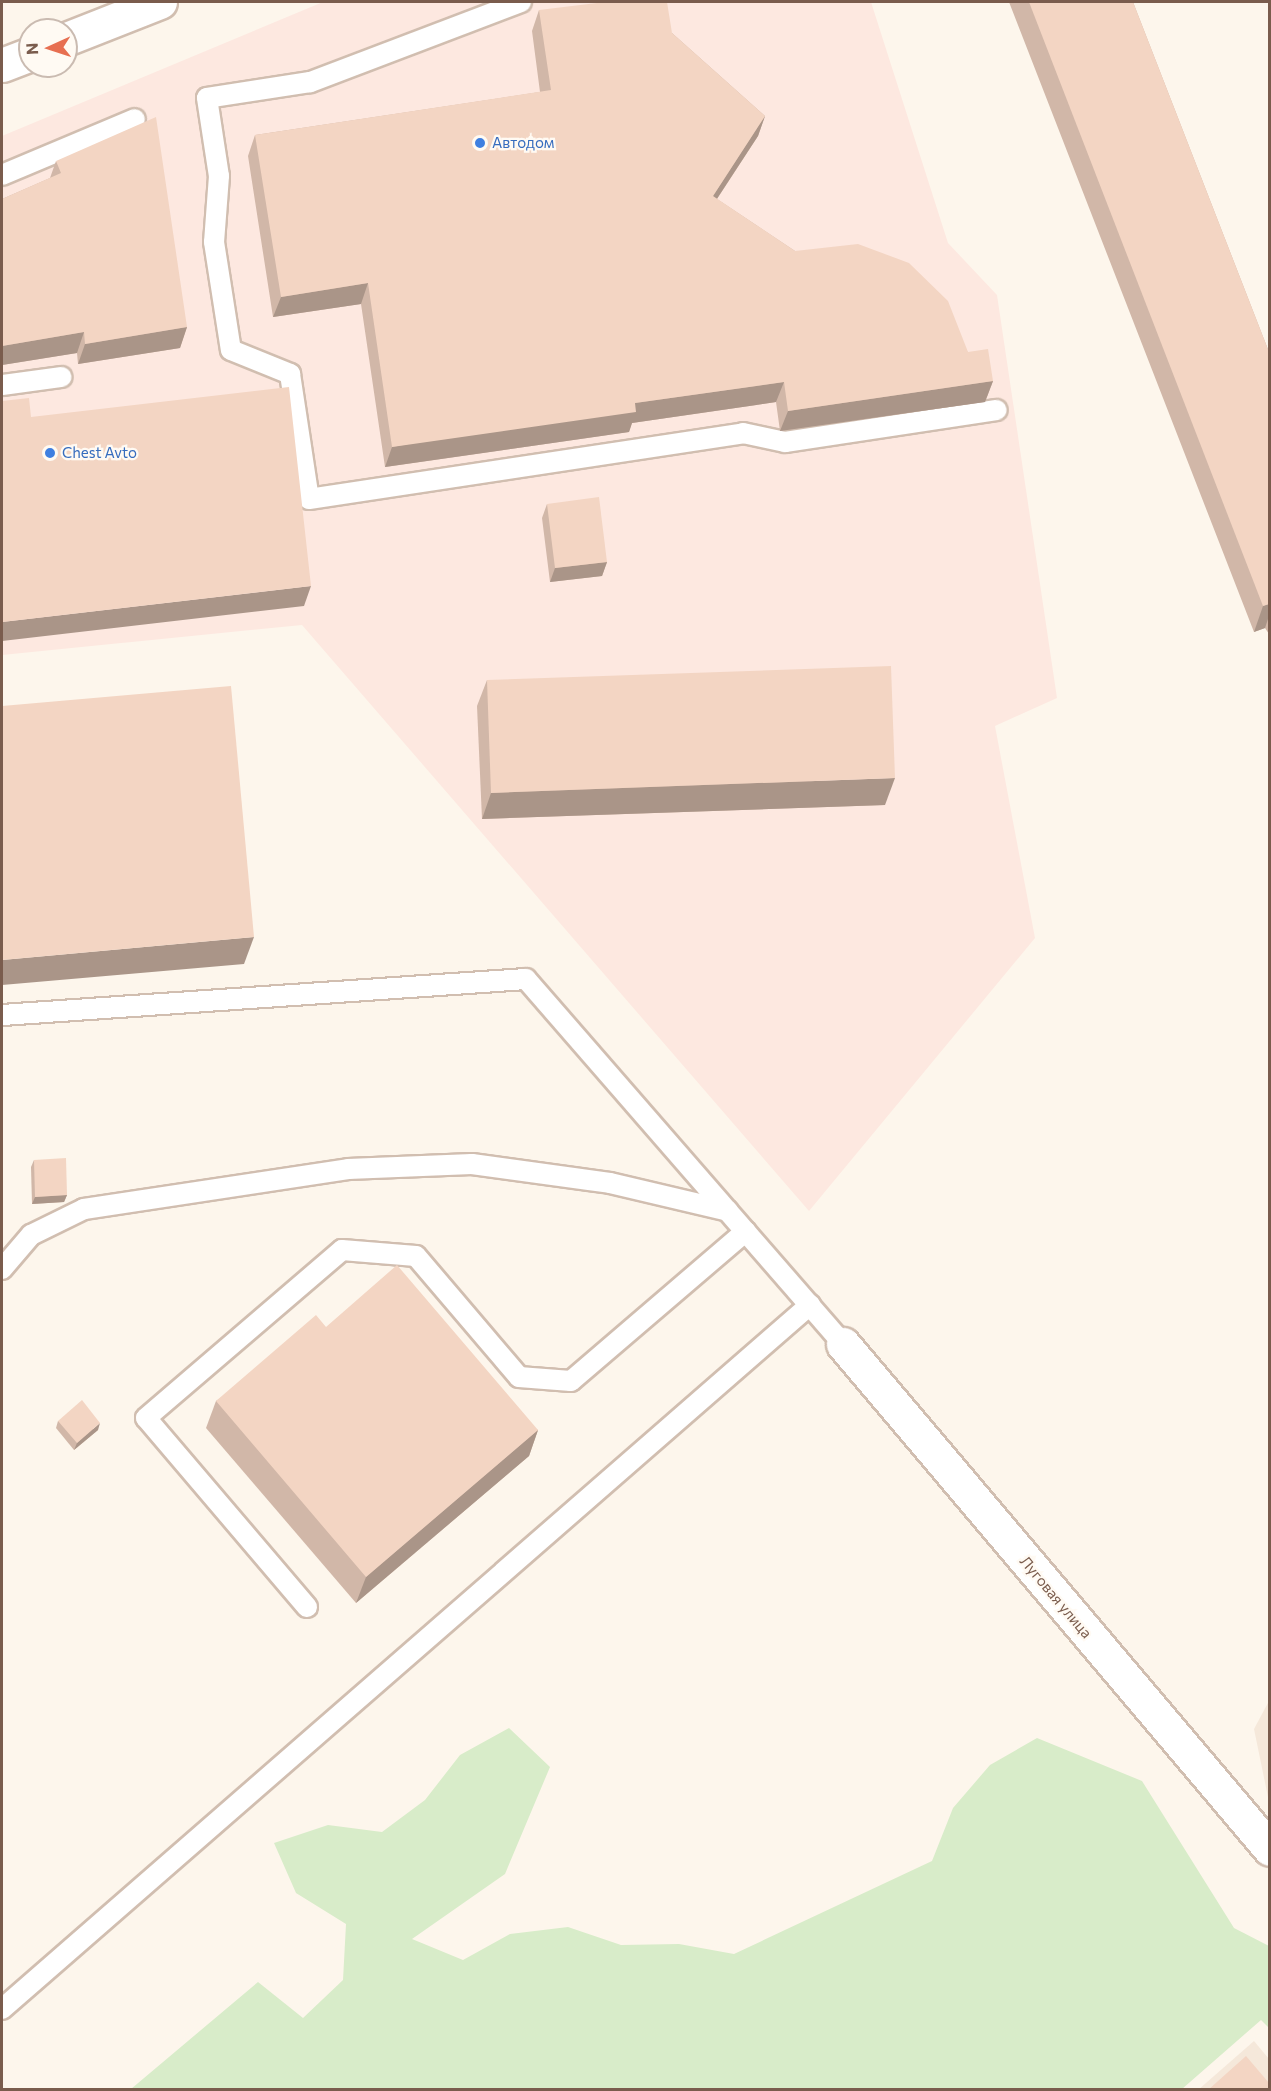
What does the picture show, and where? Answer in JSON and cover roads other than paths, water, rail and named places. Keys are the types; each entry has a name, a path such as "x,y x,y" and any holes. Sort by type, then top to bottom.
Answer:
{"street":[{"path":"78,34 160,2"},
{"path":"2,65 18,59"},
{"name":"Луговая улица","path":"843,1344 1269,1849"}],"lane":[{"path":"521,2 310,82 207,98 219,176 214,242 231,350 290,374 309,499 743,433 785,442 997,410"},
{"path":"2,175 135,119"},
{"path":"2,385 61,377"},
{"path":"2,1015 526,978 843,1344"},
{"path":"2,1269 31,1235 84,1209 348,1169 472,1164 610,1183 728,1211"},
{"path":"307,1607 146,1418 342,1250 416,1256 519,1377 571,1381 746,1232"},
{"path":"2,2009 810,1305"}],"place":[{"name":"Автодом","path":"480,143"},
{"name":"Chest Avto","path":"50,453"}]}
